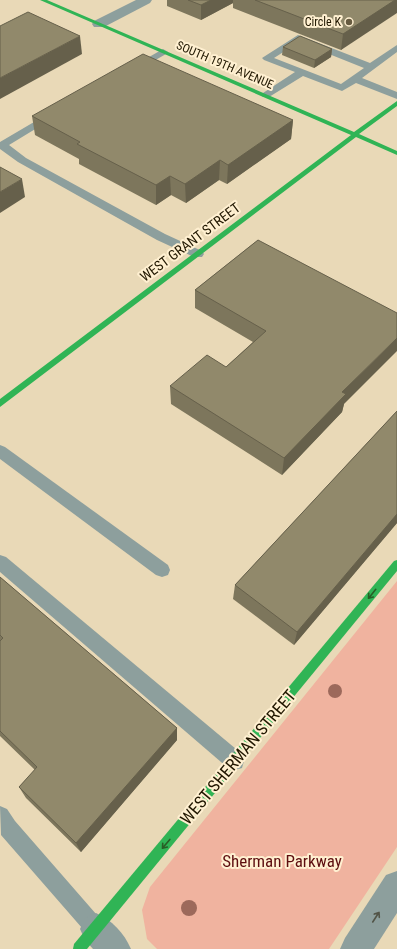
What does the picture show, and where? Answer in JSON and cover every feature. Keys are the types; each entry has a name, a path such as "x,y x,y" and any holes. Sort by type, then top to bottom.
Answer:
{"main road":[{"name":"SOUTH 19TH AVENUE","path":"44,0 397,152"},
{"name":"WEST GRANT STREET","path":"0,404 397,102"},
{"name":"WEST SHERMAN STREET","path":"97,942 235,760 397,564"}],"street":[{"path":"99,24 146,0"},
{"path":"356,949 397,886"}],"lane":[{"path":"372,67 298,38 267,58 302,72 318,74 342,88 372,67 397,48"},
{"path":"311,53 320,47"},
{"path":"126,73 163,52"},
{"path":"335,63 345,56"},
{"path":"289,67 298,61"},
{"path":"266,96 302,72"},
{"path":"354,79 397,96"},
{"path":"61,110 27,128 1,146 22,160 161,237 198,254"},
{"path":"0,451 162,570"},
{"path":"0,562 235,760"},
{"path":"0,816 97,942"}],"green space":[{"name":"Sherman Parkway","path":"397,581 397,847 329,949 157,949 147,939 142,910 150,887"}],"building":[{"path":"188,0 211,0 201,5"},
{"path":"255,0 395,0 343,34"},
{"path":"28,12 80,36 0,78 0,26"},
{"path":"300,36 332,49 315,60 283,47"},
{"path":"143,54 293,120 228,165 220,160 185,184 170,176 156,185 77,144 80,142 32,116"},
{"path":"0,167 22,179 0,192"},
{"path":"258,240 397,313 397,338 342,392 346,394 284,458 170,386 207,355 226,367 266,331 195,290"},
{"path":"397,411 397,514 297,632 235,585"},
{"path":"0,577 177,728 76,843 19,787 37,767 0,731 0,641 3,638 0,635"}],"traffic: fast":[{"path":"43,0 397,153"},
{"path":"0,404 397,103"},
{"path":"79,949 397,564"}],"place":[{"name":"Circle K","path":"349,22"}]}
